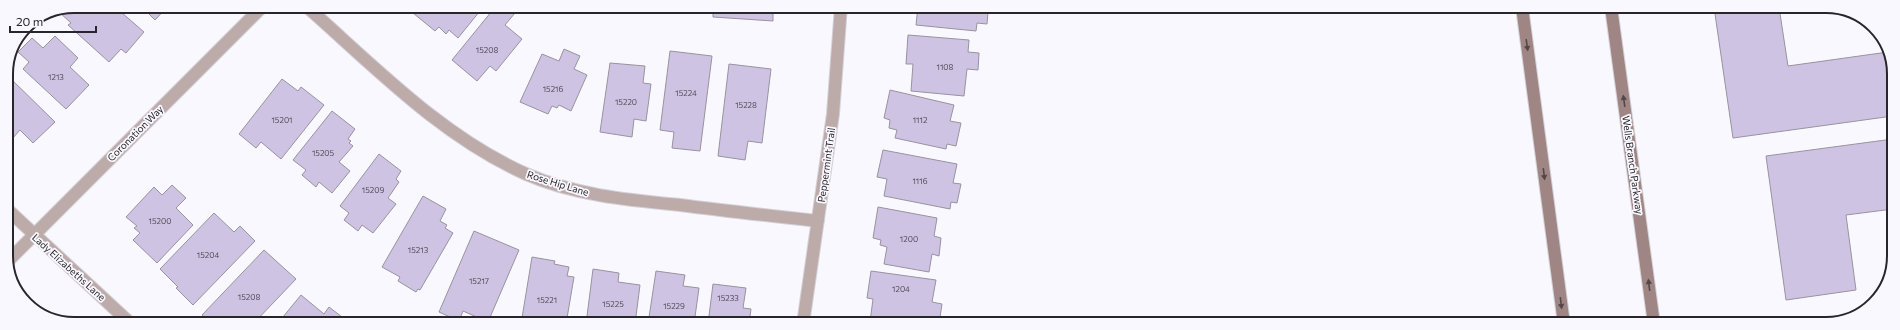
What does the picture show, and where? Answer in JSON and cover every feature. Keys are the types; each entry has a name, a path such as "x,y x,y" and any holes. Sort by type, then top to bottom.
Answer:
{"main road":[{"path":"1523,13 1563,317"},
{"name":"Wells Branch Parkway","path":"1612,13 1653,317"}],"street":[{"name":"Coronation Way","path":"13,256 255,13"},
{"name":"Rose Hip Lane","path":"314,13 439,123 484,152 527,174 574,189 619,199 818,221"},
{"name":"Peppermint Trail","path":"804,317 833,114 840,13"},
{"name":"Lady Elizabeths Lane","path":"13,215 123,317"}],"building":[{"path":"122,13 144,32 126,53 121,49 109,62 68,25 71,23 61,14"},
{"path":"148,13 162,13 155,20"},
{"path":"413,13 478,13 458,38 449,30 446,34 439,27 435,31"},
{"path":"490,13 515,13 505,25 522,39 496,71 490,66 477,81 452,60"},
{"path":"713,13 773,13 773,21 713,17"},
{"path":"917,13 988,13 987,24 977,23 976,31 916,25"},
{"path":"1715,13 1780,13 1788,66 1883,53 1887,74 1887,117 1733,138"},
{"path":"908,35 969,40 968,52 979,53 978,70 967,69 964,96 911,91 913,64 906,64"},
{"path":"55,36 78,58 70,67 89,85 66,109 23,69 29,62 18,52 32,38 43,48"},
{"path":"564,49 580,56 574,69 587,75 571,111 559,105 557,108 552,106 548,114 520,102 542,54 559,61"},
{"path":"670,51 712,56 700,151 672,148 674,132 660,130"},
{"path":"610,63 645,66 643,83 651,84 646,121 634,119 632,137 600,132"},
{"path":"729,64 771,69 762,143 748,141 745,160 718,156"},
{"path":"282,79 298,91 301,87 324,105 281,159 261,142 256,148 239,134"},
{"path":"13,81 55,122 33,143 20,130 13,138"},
{"path":"890,90 954,105 950,121 961,123 956,146 947,144 946,149 895,138 897,130 889,128 890,120 884,118"},
{"path":"332,111 355,129 348,139 351,141 349,143 353,146 339,162 350,171 332,193 319,182 316,187 302,175 306,170 293,160"},
{"path":"1887,140 1887,210 1846,215 1856,290 1786,300 1766,156"},
{"path":"883,150 957,164 953,183 961,184 957,203 951,202 950,209 884,196 887,179 877,177"},
{"path":"379,154 401,171 396,179 399,182 388,198 396,204 373,233 362,225 358,231 344,220 349,213 340,206"},
{"path":"172,185 186,198 176,208 193,225 157,263 133,240 140,233 134,228 137,226 126,217 154,187 162,195"},
{"path":"423,196 446,209 440,221 447,225 445,228 453,233 420,290 418,289 416,292 398,281 400,277 382,267"},
{"path":"878,207 937,218 934,236 941,238 939,256 932,254 929,272 884,264 887,247 880,245 881,240 873,238"},
{"path":"214,213 234,232 240,226 255,241 193,305 160,269"},
{"path":"474,231 519,250 490,317 477,317 463,311 461,317 450,317 439,312"},
{"path":"264,250 296,279 260,317 204,317 202,315"},
{"path":"532,257 555,261 554,264 569,267 567,276 574,277 567,317 522,317"},
{"path":"593,269 619,273 618,282 640,285 636,317 587,317"},
{"path":"656,271 685,275 683,286 699,288 695,317 649,317"},
{"path":"871,271 936,280 932,302 942,304 940,317 871,317 873,299 867,298"},
{"path":"713,284 746,288 743,308 751,309 750,317 709,317"},
{"path":"301,295 324,314 329,307 342,317 283,317"}]}
